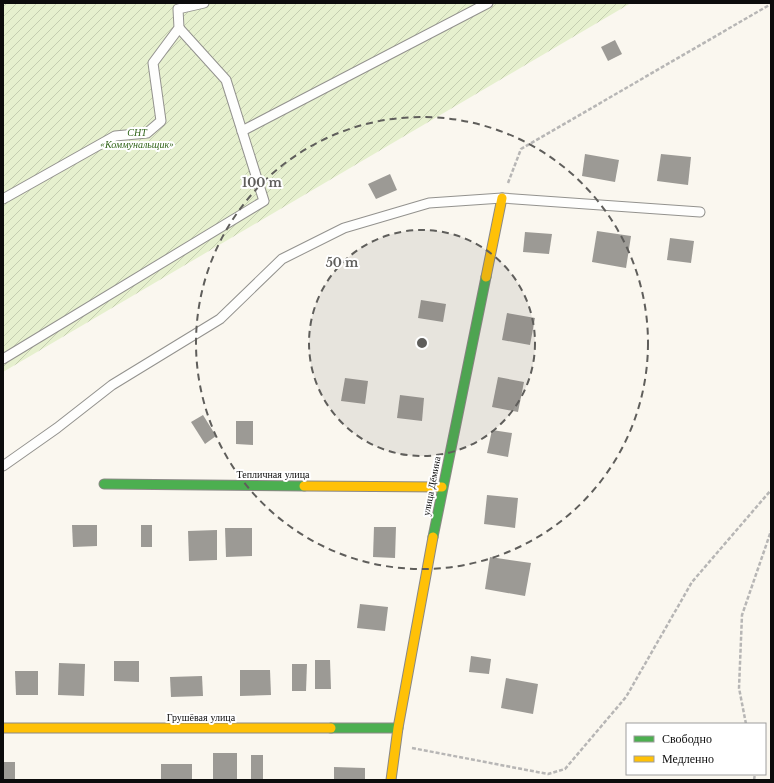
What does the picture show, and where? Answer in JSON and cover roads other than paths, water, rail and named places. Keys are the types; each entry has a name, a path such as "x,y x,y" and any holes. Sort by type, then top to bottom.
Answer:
{"street":[{"name":"улица Дёмина","path":"391,780 398,728 442,486 502,198"},
{"name":"Тепличная улица","path":"104,484 442,486"},
{"name":"Грушёвая улица","path":"3,728 398,728"}],"lane":[{"path":"3,359 264,201 226,80 179,28 176,6 204,3"},
{"path":"242,131 488,3"},
{"path":"3,199 115,136 147,133 161,121 153,63 179,28"},
{"path":"3,466 57,428 112,385 220,319 282,259 344,228 429,203 502,198 700,212"}],"park label":[{"name":"СНТ «Коммунальщик»","path":"137,138"}]}
